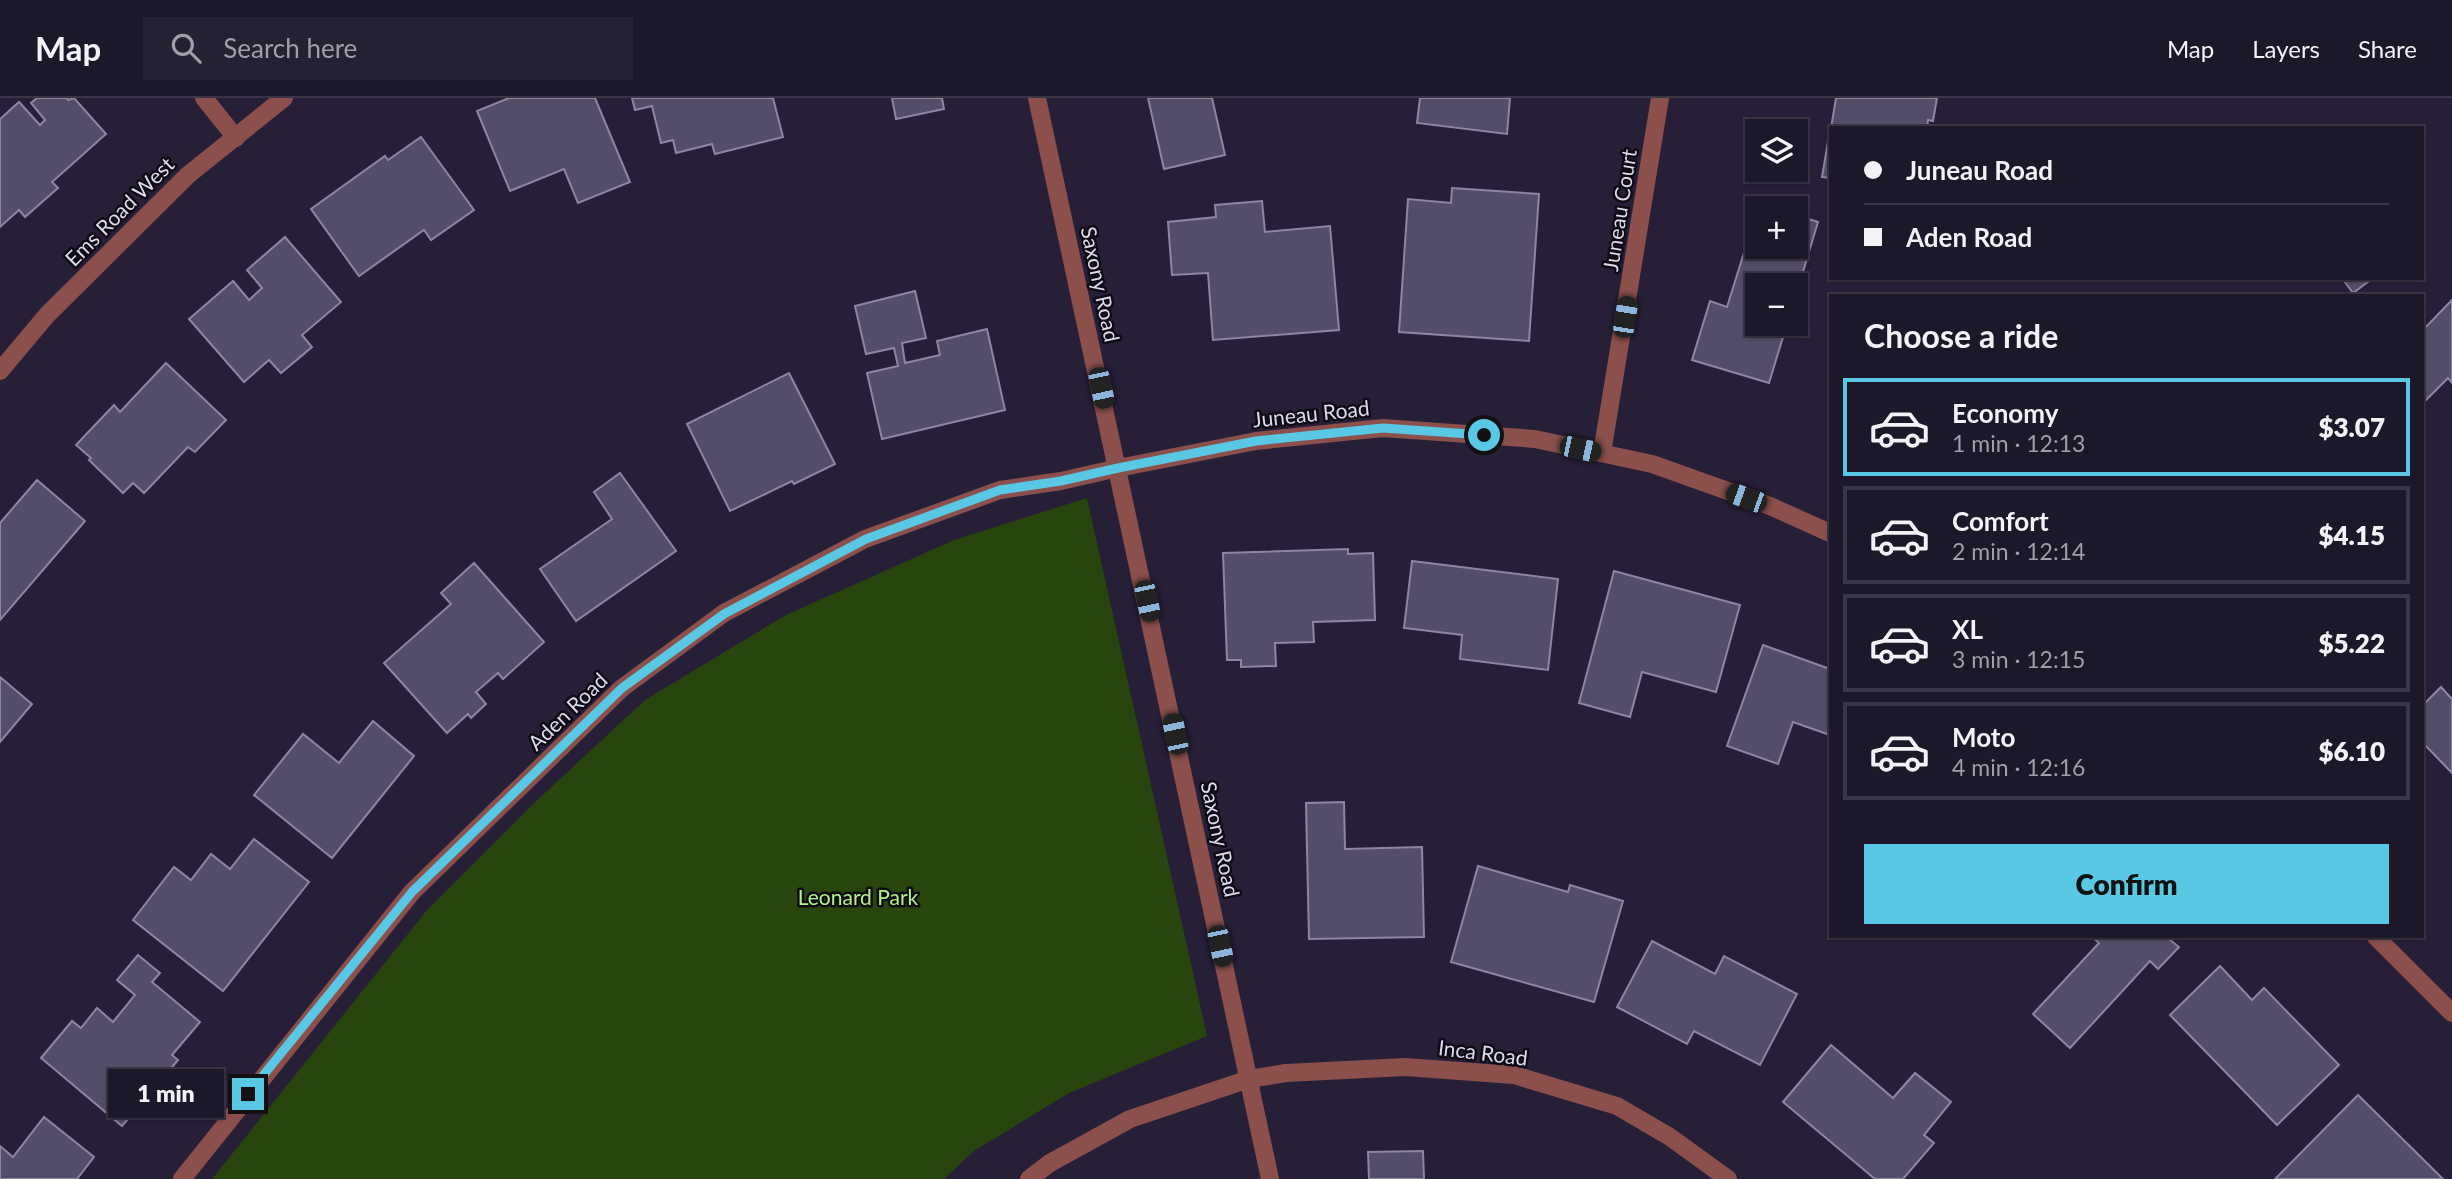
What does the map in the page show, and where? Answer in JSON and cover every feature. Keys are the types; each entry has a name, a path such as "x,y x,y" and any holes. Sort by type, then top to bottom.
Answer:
{"street":[{"path":"204,98 236,138"},
{"name":"Ems Road West","path":"0,371 47,315 188,174 284,98"},
{"name":"Saxony Road","path":"1037,98 1270,1179"},
{"name":"Juneau Court","path":"1602,453 1660,98"},
{"name":"Juneau Road","path":"1118,468 1256,441 1383,428 1535,439 1665,468 1770,506 1829,533"},
{"name":"Aden Road","path":"182,1179 412,892 622,688 724,614 866,539 1000,490 1061,481 1118,468"},
{"path":"2377,938 2452,1013"},
{"name":"Inca Road","path":"1028,1179 1050,1163 1130,1119 1249,1079 1286,1073 1405,1067 1514,1075 1617,1106 1670,1137 1728,1179"}],"green space":[{"name":"Leonard Park","path":"1087,498 1207,1036 1069,1093 974,1151 944,1179 212,1179 427,910 532,805 645,700 786,615 954,540"}],"building":[{"path":"37,98 74,98 106,134 52,182 58,188 25,217 19,210 0,227 0,119 19,102 40,125 45,120 31,103"},
{"path":"509,98 595,98 630,182 578,203 564,169 510,191 477,111"},
{"path":"632,98 773,98 783,137 715,154 712,144 676,153 673,140 661,143 652,106 635,110"},
{"path":"892,98 942,98 944,109 896,119"},
{"path":"1148,98 1212,98 1225,155 1164,169"},
{"path":"1420,98 1510,98 1507,134 1417,123"},
{"path":"1836,98 1937,98 1933,121 1928,120 1927,126 1831,126"},
{"path":"1829,136 1829,178 1822,177"},
{"path":"421,137 474,210 431,240 424,230 359,276 311,209 385,156 388,160"},
{"path":"1452,188 1539,194 1529,341 1399,332 1408,199 1451,203"},
{"path":"1262,201 1265,232 1330,226 1339,330 1213,340 1208,273 1172,275 1168,222 1216,217 1215,205"},
{"path":"1808,219 1818,222 1808,255"},
{"path":"285,237 341,302 302,335 312,347 281,373 269,360 244,382 189,319 233,281 249,300 262,288 247,270"},
{"path":"1745,249 1745,259 1807,259 1803,273 1745,273 1745,336 1783,336 1769,383 1692,360 1710,301 1727,307"},
{"path":"2343,280 2370,280 2353,293"},
{"path":"915,291 926,338 902,343 905,363 940,355 937,341 987,329 1005,410 882,439 867,373 898,366 894,348 866,354 855,306"},
{"path":"2452,300 2452,383 2448,378 2424,402 2424,329"},
{"path":"166,363 226,420 195,452 188,447 144,493 133,483 123,493 76,445 114,405 120,412"},
{"path":"789,373 835,464 730,511 687,424"},
{"path":"620,473 676,551 576,621 540,569 612,519 594,492"},
{"path":"37,480 85,521 0,620 0,523"},
{"path":"1348,549 1348,554 1373,553 1375,620 1313,622 1314,642 1275,643 1276,666 1241,667 1241,660 1227,660 1223,553"},
{"path":"1412,561 1558,579 1548,670 1460,659 1462,635 1404,628"},
{"path":"474,563 544,642 503,679 498,673 476,692 486,704 471,718 468,714 447,733 384,663 451,604 441,593"},
{"path":"1614,571 1740,605 1716,692 1642,672 1630,717 1579,703"},
{"path":"1763,645 1829,669 1829,735 1793,722 1778,764 1727,746"},
{"path":"0,677 32,704 0,742"},
{"path":"2441,687 2452,699 2452,773 2424,744 2424,704"},
{"path":"373,721 414,756 332,858 254,795 303,734 339,763"},
{"path":"1344,802 1345,849 1422,847 1424,937 1309,939 1306,803"},
{"path":"254,839 309,882 223,991 133,920 174,867 191,880 211,854 230,869"},
{"path":"1478,866 1568,892 1570,885 1623,901 1594,1002 1451,962"},
{"path":"2093,938 2170,938 2179,947 2158,969 2150,961 2070,1048 2033,1014 2099,943"},
{"path":"1652,941 1715,974 1724,956 1797,994 1760,1065 1694,1031 1687,1044 1617,1007"},
{"path":"138,955 160,973 152,982 200,1022 172,1055 178,1060 122,1126 41,1058 72,1021 81,1028 97,1008 113,1022 135,995 117,980"},
{"path":"2220,966 2252,1000 2264,988 2339,1065 2277,1125 2170,1015"},
{"path":"1831,1045 1893,1098 1915,1073 1951,1102 1924,1135 1934,1143 1903,1179 1875,1179 1783,1102"},
{"path":"2358,1095 2443,1179 2275,1179"},
{"path":"44,1117 94,1157 77,1179 0,1179 0,1146 13,1157"},
{"path":"1423,1151 1424,1179 1369,1179 1368,1152"}],"route":[{"path":"248,1094 412,892 622,688 724,614 866,539 1000,490 1061,481 1256,441 1383,428 1484,435"}]}
